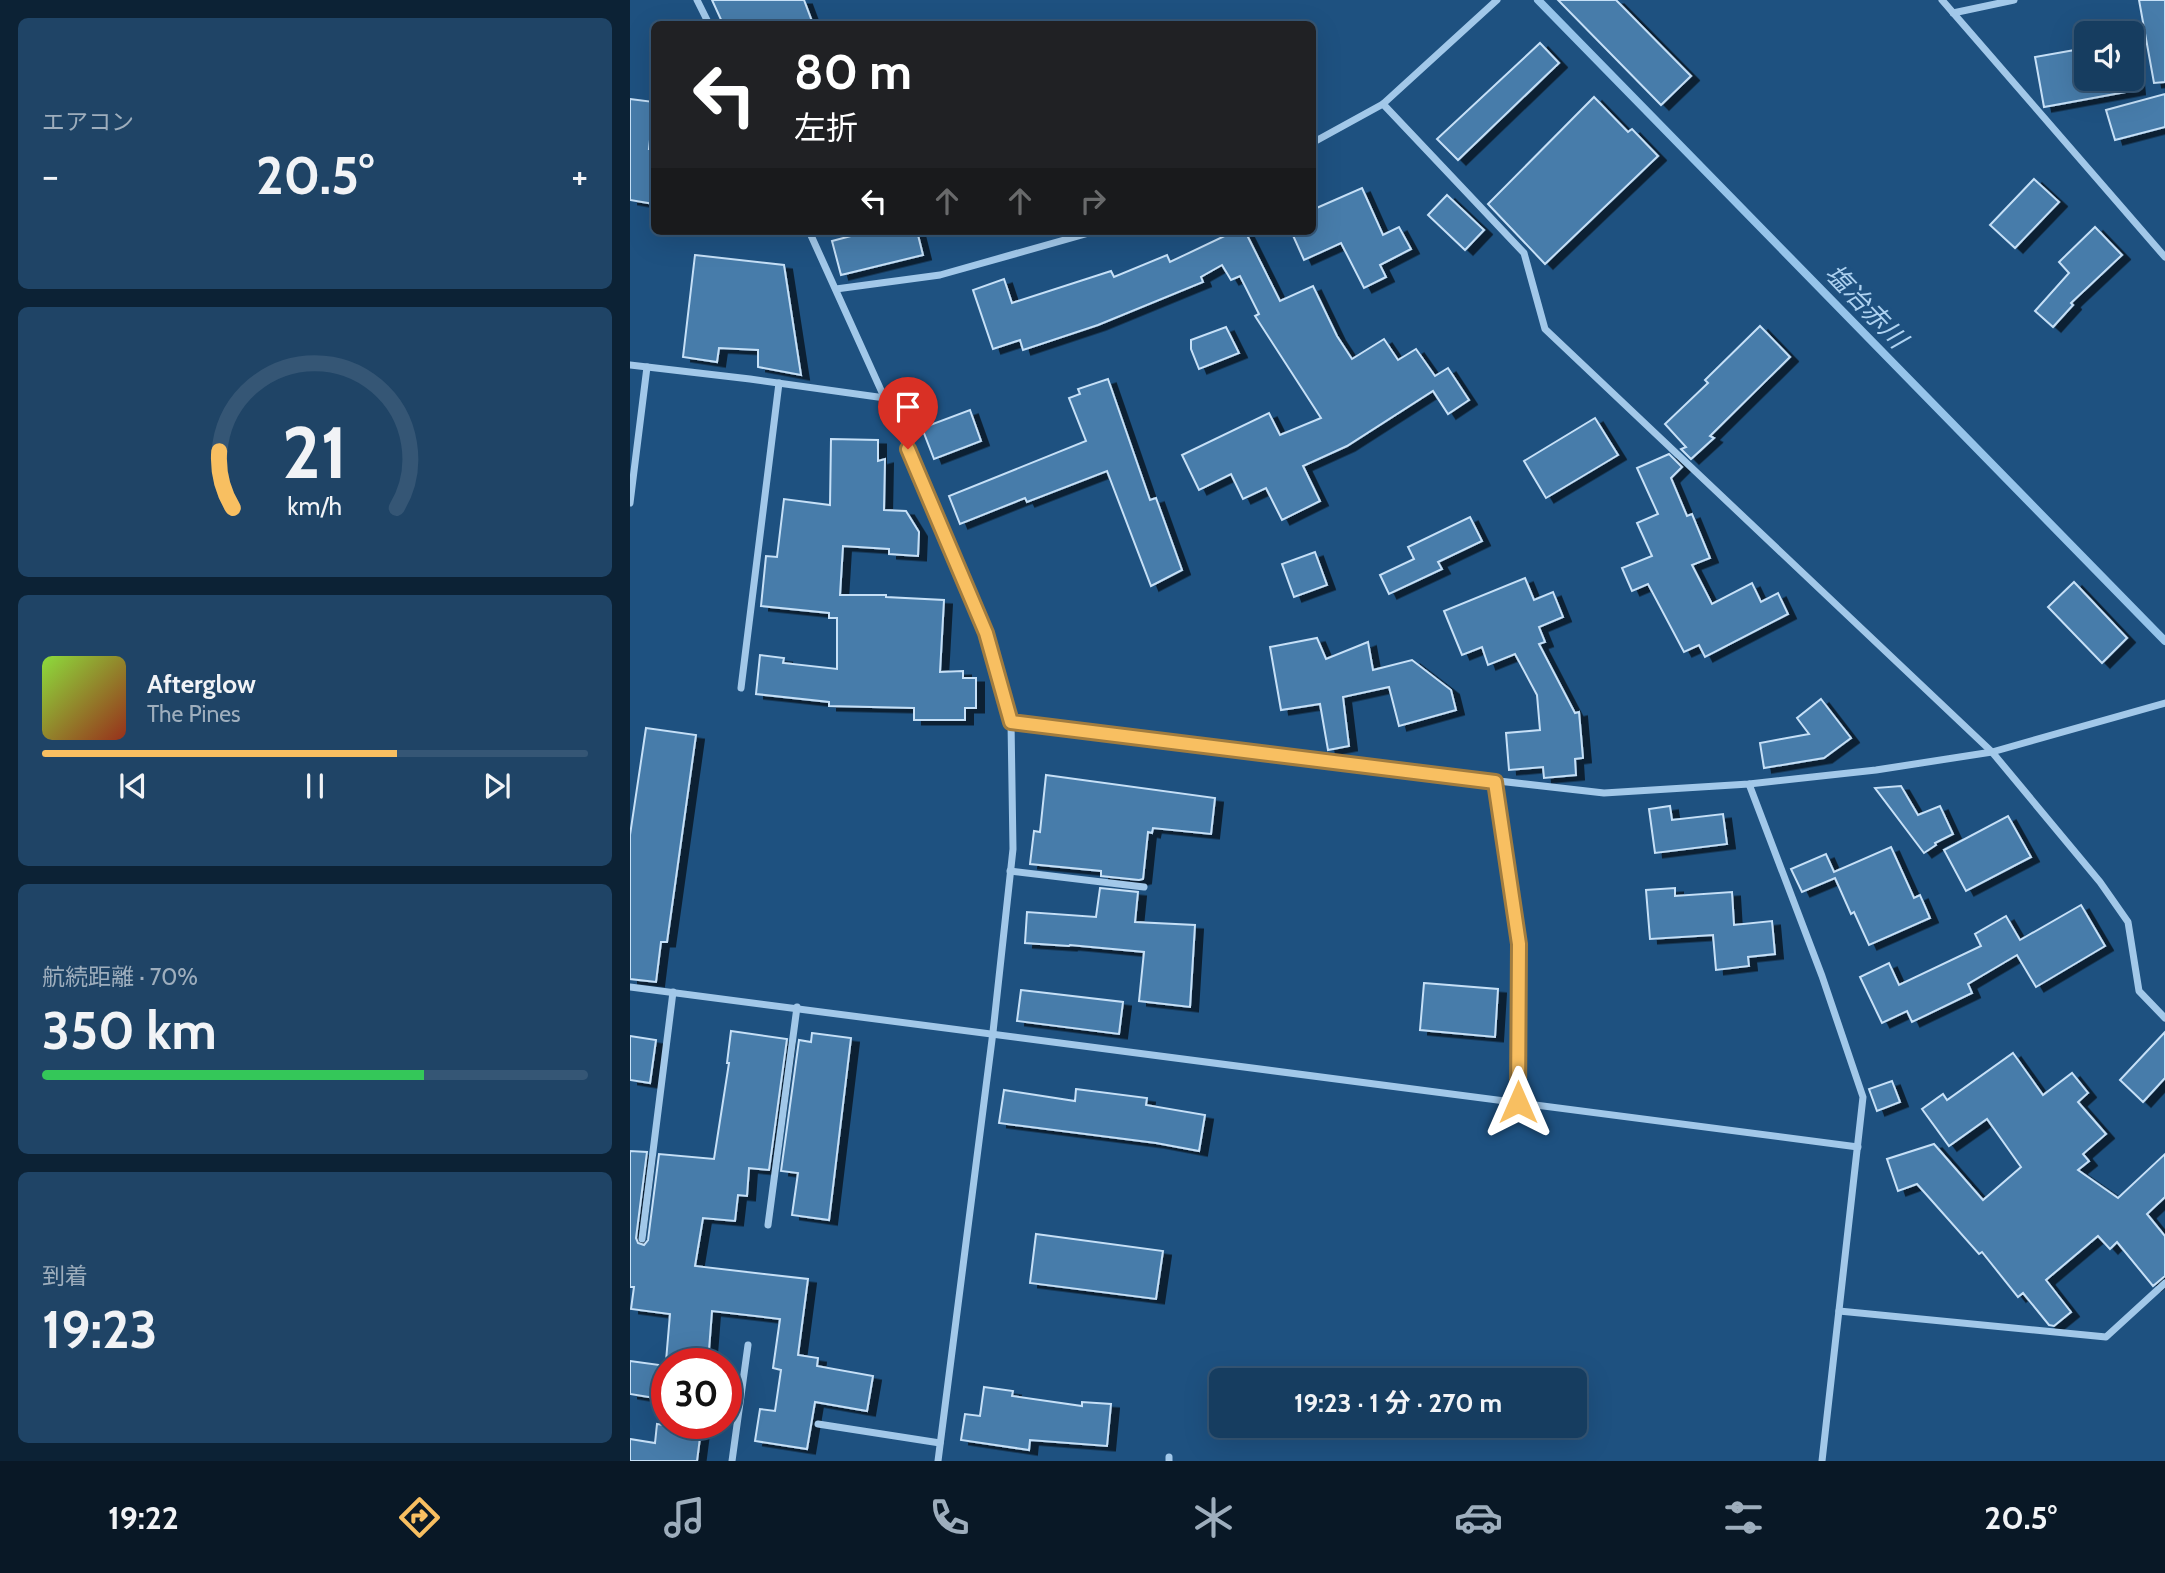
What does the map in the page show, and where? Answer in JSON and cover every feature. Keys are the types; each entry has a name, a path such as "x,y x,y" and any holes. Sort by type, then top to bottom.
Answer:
{"street":[{"path":"697,0 708,21"},
{"path":"1316,141 1383,104 1497,0"},
{"path":"1942,0 2165,257"},
{"path":"1953,13 2014,0"},
{"path":"1383,104 1524,253 1545,329 1992,752 2101,882 2128,922 2139,991 2165,1018"},
{"path":"810,235 942,525 986,633 1011,722 1013,849 993,1032 938,1461"},
{"path":"836,289 940,275 1082,235"},
{"path":"630,365 885,398"},
{"path":"630,503 647,367"},
{"path":"741,688 779,383"},
{"path":"1011,722 1604,793 1749,784 1876,771 1992,752 2165,704"},
{"path":"1495,782 1519,944 1518,1102"},
{"path":"1749,784 1822,976 1863,1097 1822,1461"},
{"path":"1010,871 1144,887"},
{"path":"630,987 993,1032 1858,1147"},
{"path":"642,1239 673,992"},
{"path":"768,1225 797,1007"},
{"path":"1839,1311 2106,1337 2165,1283"},
{"path":"732,1461 747,1345"},
{"path":"818,1424 940,1443"}],"building":[{"path":"712,0 804,0 812,21 722,21"},
{"path":"1558,0 1616,0 1691,76 1661,105"},
{"path":"2139,0 2165,0 2165,82 2154,83"},
{"path":"1540,43 1559,63 1458,160 1437,139"},
{"path":"2074,50 2074,91 2132,91 2044,107 2035,57"},
{"path":"2165,94 2165,127 2115,140 2106,110"},
{"path":"1594,97 1628,132 1632,129 1658,156 1545,264 1488,204"},
{"path":"630,99 651,102 651,204 630,200"},
{"path":"2034,179 2059,202 2015,248 1990,225"},
{"path":"1362,188 1383,235 1399,227 1411,249 1380,265 1386,277 1364,288 1341,243 1304,260 1293,235 1316,235 1316,208"},
{"path":"1447,195 1484,230 1465,250 1428,215"},
{"path":"2095,227 2122,255 2071,303 2073,305 2053,327 2035,311 2069,273 2059,262"},
{"path":"855,235 918,235 923,255 841,275 832,241"},
{"path":"1227,235 1247,235 1280,301 1313,286 1337,336 1352,359 1384,339 1398,360 1416,349 1435,376 1448,368 1469,400 1448,414 1433,391 1347,446 1303,466 1320,501 1282,520 1266,488 1243,499 1231,474 1199,490 1182,455 1269,413 1280,435 1321,418 1255,316 1259,314 1240,276 1231,280 1222,265 1201,277 1203,282 1098,325 1023,350 1020,340 993,349 973,290 1004,279 1012,303 1111,271 1114,277 1167,255 1170,262"},
{"path":"695,255 784,265 801,375 758,367 758,350 719,348 717,362 683,357"},
{"path":"1760,326 1790,357 1710,436 1714,438 1691,459 1681,449 1686,447 1665,424 1708,383 1705,380"},
{"path":"1226,327 1239,353 1199,369 1191,349 1191,340"},
{"path":"1108,379 1150,500 1156,498 1182,570 1151,586 1107,471 1027,502 1025,498 960,524 949,496 1086,441 1069,398 1080,394 1078,389"},
{"path":"970,410 981,441 934,459 922,428"},
{"path":"1595,418 1618,455 1546,498 1524,461"},
{"path":"831,439 878,440 878,461 885,459 884,510 906,511 919,532 918,556 889,554 889,549 843,546 840,595 886,595 944,600 940,672 963,671 963,678 976,678 976,708 965,708 965,720 914,720 914,708 829,706 829,702 756,694 760,655 784,658 783,663 837,669 837,618 829,618 829,613 761,606 766,556 777,557 784,499 830,505"},
{"path":"1669,454 1682,467 1671,478 1687,516 1692,514 1710,558 1692,565 1712,604 1752,583 1761,602 1778,593 1788,614 1705,657 1699,645 1684,652 1648,584 1632,591 1622,568 1652,556 1637,523 1658,514 1637,468"},
{"path":"1470,517 1482,541 1438,562 1442,569 1389,594 1380,575 1414,559 1408,547"},
{"path":"1315,552 1327,585 1294,597 1282,564"},
{"path":"1525,578 1534,600 1553,592 1563,617 1539,627 1545,642 1539,644 1575,713 1579,712 1583,758 1575,759 1576,775 1544,778 1543,767 1509,770 1506,733 1540,730 1537,695 1515,654 1488,665 1482,647 1462,655 1444,611"},
{"path":"2074,582 2127,638 2102,663 2048,607"},
{"path":"1317,638 1326,659 1368,642 1373,670 1412,660 1451,690 1456,710 1399,726 1389,687 1343,697 1349,746 1328,750 1320,704 1281,710 1270,647"},
{"path":"1821,699 1851,738 1824,758 1764,768 1760,743 1809,734 1797,718"},
{"path":"646,728 696,735 667,942 661,942 656,982 630,979 630,835"},
{"path":"1046,775 1215,798 1211,834 1153,828 1152,833 1148,832 1143,879 1139,880 1101,876 1101,871 1030,864 1034,831 1040,832"},
{"path":"1901,786 1918,815 1940,806 1953,834 1935,843 1936,845 1924,853 1875,788"},
{"path":"1670,806 1672,820 1723,814 1727,844 1655,853 1649,809"},
{"path":"2008,816 2031,857 1966,891 1944,850"},
{"path":"1891,847 1914,898 1920,895 1930,918 1869,945 1835,878 1802,892 1791,869 1826,854 1834,872"},
{"path":"1100,888 1138,892 1135,922 1195,925 1190,1007 1139,1001 1144,952 1025,943 1027,912 1096,917"},
{"path":"1675,888 1675,896 1732,892 1734,925 1772,921 1775,954 1748,957 1749,966 1716,970 1713,935 1650,939 1646,890"},
{"path":"2081,905 2105,946 2036,987 2017,955 1968,984 1972,993 1912,1022 1907,1011 1882,1023 1860,977 1889,963 1899,985 1981,946 1975,934 2006,916 2020,940"},
{"path":"1424,983 1498,989 1495,1037 1420,1030"},
{"path":"1021,990 1123,1002 1119,1034 1017,1021"},
{"path":"731,1031 787,1039 769,1170 749,1168 747,1196 738,1195 735,1221 703,1218 695,1266 808,1279 798,1355 818,1358 817,1366 873,1376 867,1411 815,1402 807,1449 755,1441 760,1409 775,1411 781,1370 773,1368 780,1319 712,1311 709,1348 667,1348 670,1314 631,1309 634,1287 630,1287 630,1151 647,1152 636,1238 638,1243 644,1245 648,1240 659,1154 714,1159"},
{"path":"2165,1032 2165,1078 2143,1102 2120,1080"},
{"path":"812,1033 851,1038 829,1220 792,1215 798,1173 781,1171 799,1040 811,1042"},
{"path":"630,1036 656,1040 650,1083 630,1080"},
{"path":"2013,1053 2043,1095 2072,1073 2088,1093 2078,1102 2106,1134 2083,1154 2089,1161 2078,1170 2118,1198 2165,1154 2165,1197 2147,1214 2165,1236 2165,1276 2153,1286 2117,1242 2110,1249 2098,1236 2046,1280 2071,1312 2054,1326 2049,1325 2023,1293 2018,1297 1982,1252 1979,1254 1917,1184 1898,1191 1887,1159 1934,1144 1983,1200 2021,1167 1987,1119 1949,1146 1922,1109 1943,1094 1947,1100"},
{"path":"1892,1081 1900,1102 1877,1111 1869,1089"},
{"path":"1076,1089 1147,1098 1146,1105 1205,1115 1199,1151 999,1123 1004,1090 1075,1101"},
{"path":"1036,1234 1163,1251 1156,1299 1030,1283"},
{"path":"630,1361 651,1364 651,1397 630,1394"},
{"path":"984,1387 1013,1391 1012,1396 1082,1406 1082,1402 1111,1404 1107,1446 1030,1440 1029,1450 961,1440 965,1414 980,1416"},
{"path":"630,1439 655,1443 655,1439 700,1439 697,1461 630,1461"}],"waterway":[{"name":"塩冶赤川","path":"1538,0 2165,641"}],"route":[{"path":"908,449 986,633 1011,722 1495,782 1519,944 1518,1102"}]}
